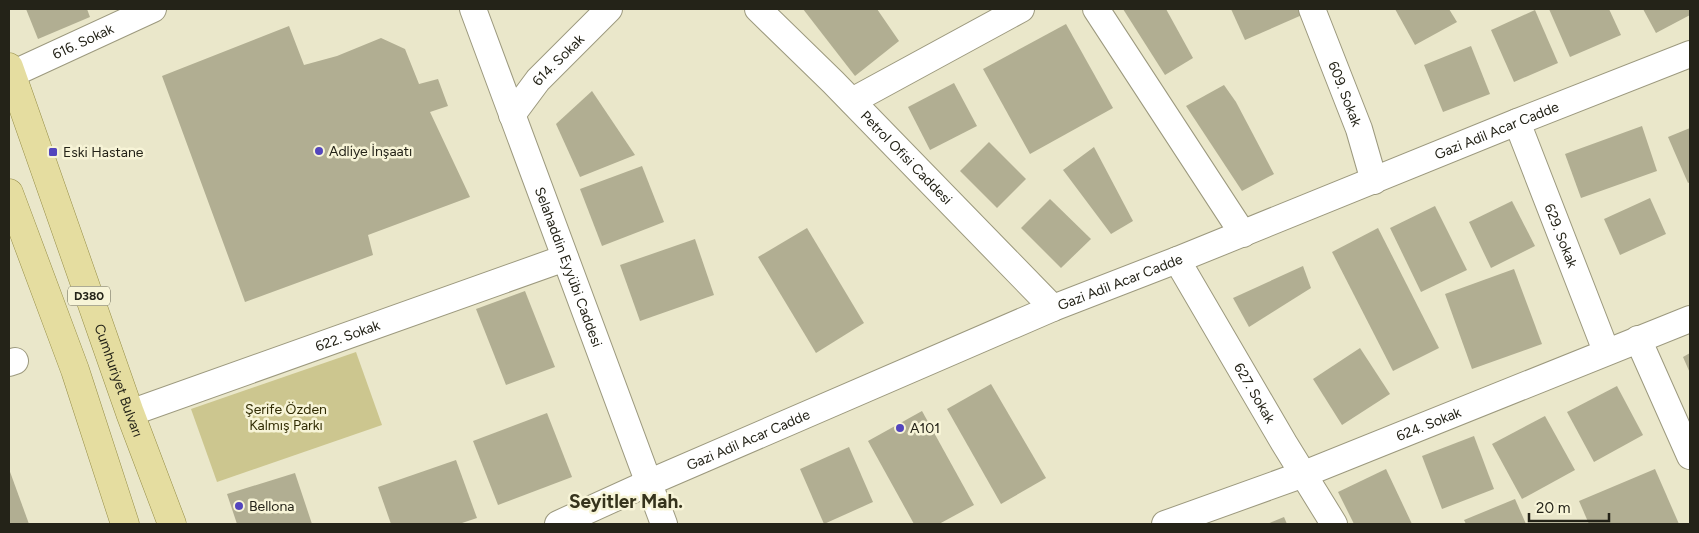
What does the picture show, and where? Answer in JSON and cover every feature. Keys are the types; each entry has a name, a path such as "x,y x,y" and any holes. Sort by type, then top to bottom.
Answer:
{"main road":[{"name":"Cumhuriyet Bulvarı","path":"10,70 130,413 172,524"},
{"name":"D380","path":"9,193 75,370 125,524"}],"street":[{"name":"616. Sokak","path":"10,70 153,9"},
{"name":"Selahaddin Eyyübi Caddesi","path":"473,9 664,524"},
{"name":"614. Sokak","path":"512,115 538,80 609,9"},
{"name":"Petrol Ofisi Caddesi","path":"758,9 852,101 1053,308"},
{"path":"852,101 1021,9"},
{"path":"1096,9 1242,234"},
{"name":"609. Sokak","path":"1312,9 1359,129 1374,181"},
{"name":"Gazi Adil Acar Cadde","path":"558,524 648,482 1053,308 1690,54"},
{"name":"629. Sokak","path":"1517,122 1606,351"},
{"name":"622. Sokak","path":"130,413 565,258"},
{"name":"627. Sokak","path":"1177,260 1334,524"},
{"name":"624. Sokak","path":"1165,524 1304,474 1606,351 1690,319"},
{"path":"1638,339 1690,456"}],"green space":[{"name":"Şerife Özden Kalmış Parkı","path":"356,352 382,425 217,482 191,409"}],"building":[{"path":"26,9 87,9 90,17 38,39"},
{"path":"803,9 877,9 899,41 855,76"},
{"path":"1123,9 1166,9 1193,58 1165,75"},
{"path":"1231,9 1299,9 1302,15 1245,40"},
{"path":"1395,9 1449,9 1457,22 1415,45"},
{"path":"1549,9 1609,9 1621,35 1570,57"},
{"path":"1643,9 1690,9 1690,15 1656,33"},
{"path":"1535,10 1558,63 1514,82 1491,30"},
{"path":"1066,24 1113,108 1030,154 983,69"},
{"name":"Adliye İnşaatı","path":"289,26 304,65 337,56 381,38 405,49 419,84 438,79 448,106 430,112 470,197 368,235 373,255 245,302 162,76"},
{"path":"1471,46 1490,94 1443,112 1424,65"},
{"path":"954,83 977,126 930,150 908,107"},
{"path":"1224,85 1236,102 1274,174 1242,191 1186,106"},
{"path":"592,91 635,155 580,177 556,124"},
{"path":"1642,126 1657,171 1581,198 1565,154"},
{"path":"1690,128 1690,182 1688,183 1668,137"},
{"path":"989,142 1026,179 997,208 960,171"},
{"path":"1094,147 1133,221 1111,234 1063,170"},
{"path":"642,166 664,222 602,246 580,189"},
{"path":"1650,198 1666,234 1620,255 1604,219"},
{"path":"1050,199 1091,239 1061,268 1021,228"},
{"path":"1512,201 1535,246 1491,268 1469,222"},
{"path":"1435,206 1467,270 1421,292 1390,228"},
{"path":"807,228 864,323 816,353 758,257"},
{"path":"1378,228 1439,348 1393,371 1332,252"},
{"path":"695,239 714,295 640,321 620,265"},
{"path":"1303,266 1311,288 1249,327 1233,298"},
{"path":"1514,269 1542,344 1472,369 1445,294"},
{"path":"525,291 555,367 506,385 476,309"},
{"path":"1360,348 1390,394 1342,425 1313,379"},
{"path":"1690,353 1690,373 1683,357"},
{"path":"991,384 1046,478 1001,504 947,409"},
{"path":"1617,386 1643,435 1594,462 1567,412"},
{"path":"922,411 974,505 939,524 914,524 868,441"},
{"path":"547,413 572,477 498,505 473,441"},
{"path":"1545,416 1575,470 1522,499 1492,444"},
{"path":"1474,436 1494,489 1442,509 1422,456"},
{"path":"849,447 873,502 824,524 800,469"},
{"path":"456,460 477,518 459,524 391,524 378,487"},
{"path":"9,469 29,524 9,524"},
{"path":"1386,469 1412,524 1354,524 1338,492"},
{"path":"1655,469 1679,524 1589,524 1579,501"},
{"path":"295,473 312,524 237,524 227,494"},
{"path":"1515,499 1526,524 1466,524 1464,520"},
{"path":"1284,517 1287,524 1267,524"}],"place":[{"name":"Adliye İnşaatı","path":"319,151"},
{"name":"Eski Hastane","path":"53,152"},
{"name":"A101","path":"900,428"},
{"name":"Bellona","path":"239,506"}],"district":[{"name":"Seyitler Mah.","path":"626,501"}]}
